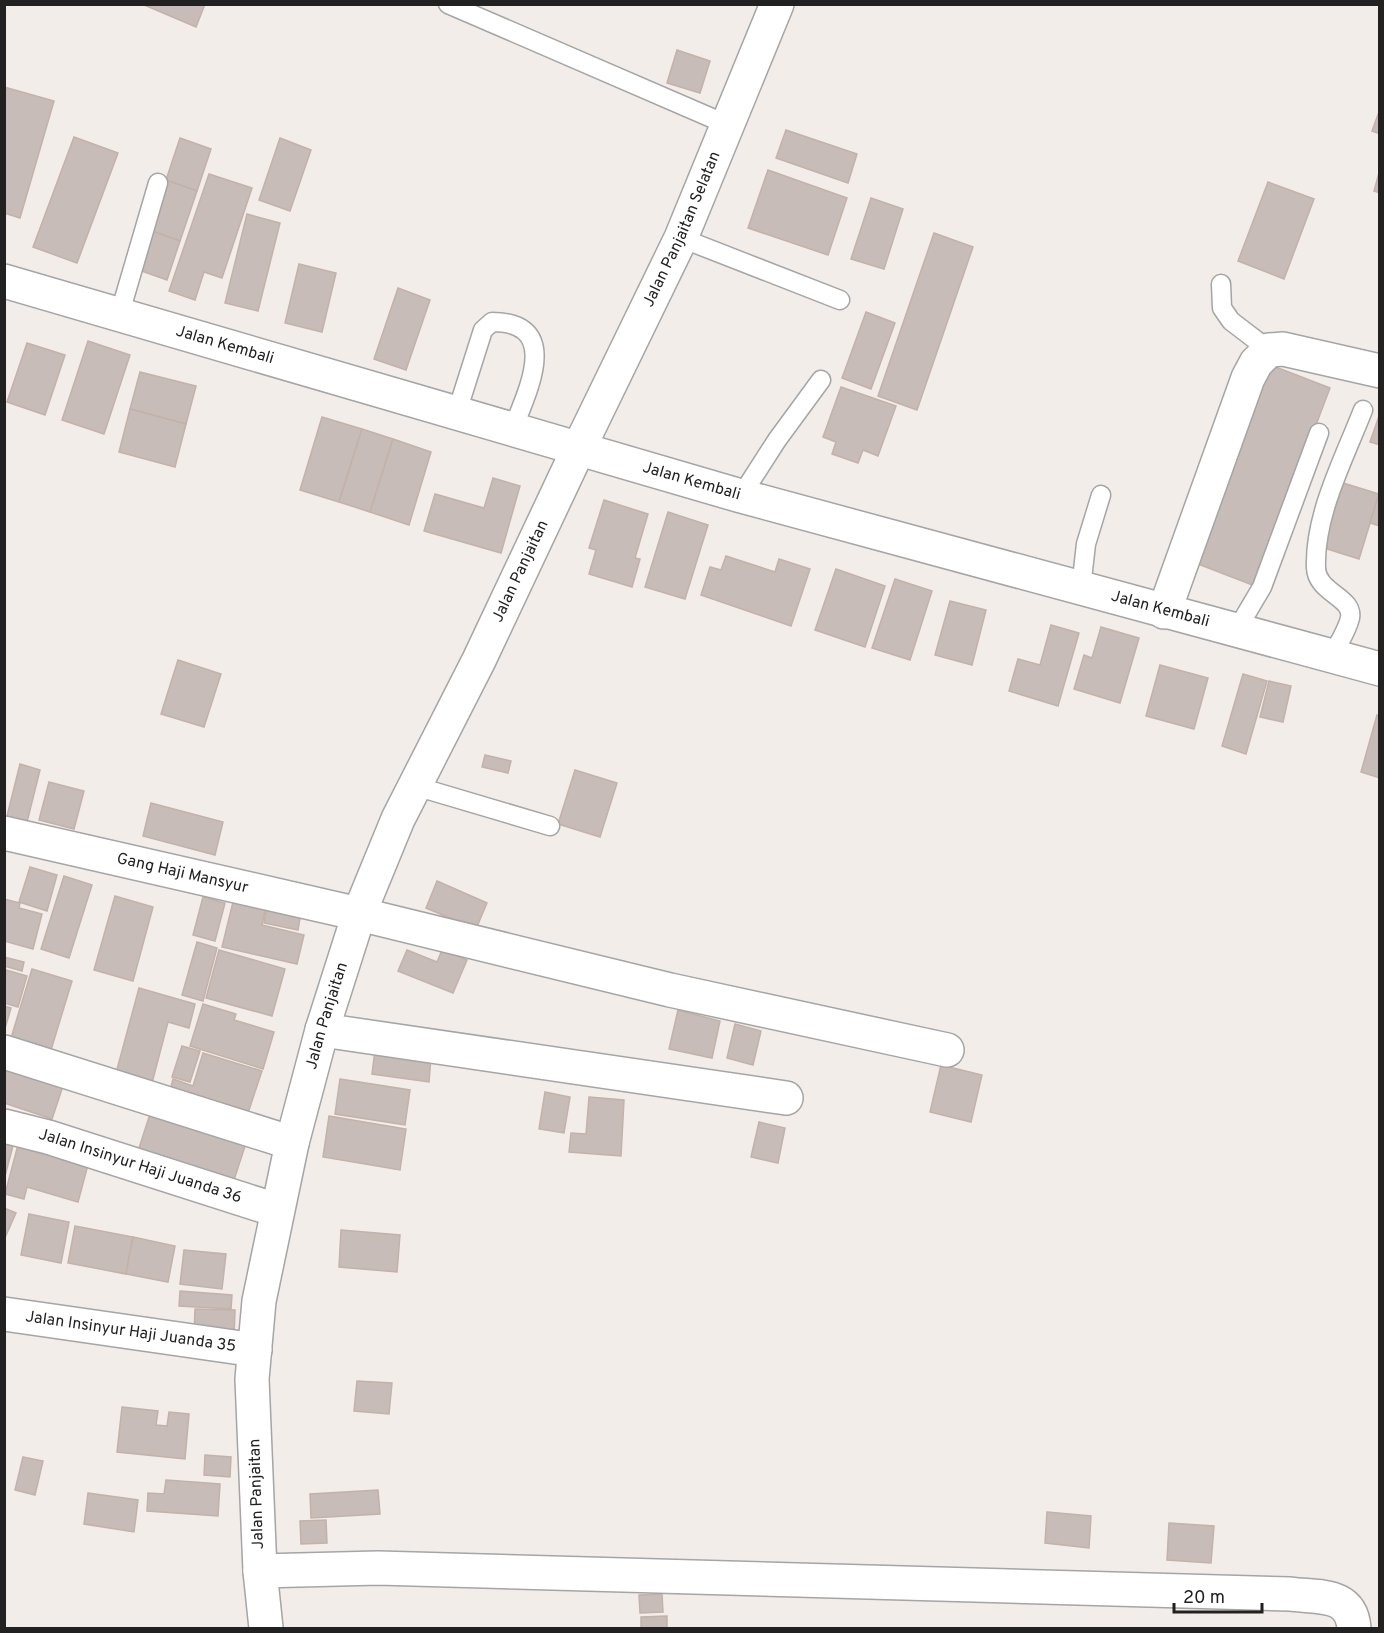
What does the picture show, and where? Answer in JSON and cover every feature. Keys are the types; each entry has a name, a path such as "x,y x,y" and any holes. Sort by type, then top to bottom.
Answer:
{"street":[{"name":"Jalan Panjaitan Selatan","path":"578,450 681,238 777,4"},
{"name":"Jalan Kembali","path":"4,281 456,415 741,496 1380,669"},
{"path":"1164,612 1248,378 1256,363 1269,350 1283,349 1380,371"},
{"name":"Jalan Panjaitan","path":"266,1629 260,1571 252,1378 259,1301 276,1210 292,1143 322,1030 359,914 415,786 479,660 578,450"},
{"name":"Gang Haji Mansyur","path":"4,833 359,914 681,992 947,1050"},
{"path":"322,1030 786,1098"},
{"path":"4,1052 292,1143"},
{"name":"Jalan Insinyur Haji Juanda 36","path":"4,1126 48,1137 276,1210"},
{"name":"Jalan Insinyur Haji Juanda 35","path":"4,1314 255,1350"},
{"path":"260,1571 401,1569 1290,1594 1342,1602 1352,1613 1354,1629"}],"lane":[{"path":"448,4 728,125"},
{"path":"119,316 158,183"},
{"path":"681,238 840,300"},
{"path":"1221,284 1222,308 1231,321 1269,350"},
{"path":"456,415 483,330 492,322 502,322 521,329 532,341 537,356 534,373 512,431"},
{"path":"741,496 777,440 821,380"},
{"path":"1332,656 1350,617 1348,605 1319,583 1316,570 1318,540 1333,485 1363,410"},
{"path":"1236,631 1262,587 1319,433"},
{"path":"1081,588 1086,544 1101,495"},
{"path":"415,786 550,826"}],"building":[{"path":"142,4 205,4 196,27"},
{"path":"677,50 710,61 700,93 667,83"},
{"path":"4,87 54,101 20,218 4,213"},
{"path":"1380,109 1380,134 1372,131"},
{"path":"786,130 857,154 848,183 776,158"},
{"path":"74,137 118,153 77,263 33,247"},
{"path":"180,138 211,149 197,191 166,180"},
{"path":"280,138 311,150 290,211 259,200"},
{"path":"1380,169 1380,193 1374,191"},
{"path":"768,170 847,198 828,255 748,228"},
{"path":"209,174 252,188 222,278 204,272 195,300 169,291"},
{"path":"166,180 197,191 180,241 149,230"},
{"path":"1268,182 1314,199 1284,279 1238,261"},
{"path":"871,198 903,209 884,269 851,259"},
{"path":"247,214 280,223 258,311 225,303"},
{"path":"149,230 180,241 167,280 136,269"},
{"path":"934,233 973,247 917,410 878,396"},
{"path":"299,264 336,273 322,332 285,323"},
{"path":"398,288 430,300 406,370 374,359"},
{"path":"866,312 895,323 871,389 842,378"},
{"path":"88,341 130,355 104,434 62,420"},
{"path":"27,343 65,355 45,415 7,402"},
{"path":"1268,364 1330,388 1255,586 1193,562"},
{"path":"140,372 196,386 186,424 130,409"},
{"path":"841,387 896,406 878,456 863,450 858,463 832,454 836,442 823,437"},
{"path":"130,409 186,424 175,467 119,452"},
{"path":"1380,413 1380,445 1370,442"},
{"path":"322,417 362,429 339,502 300,490"},
{"path":"362,429 393,439 370,512 339,502"},
{"path":"393,439 431,452 409,525 370,512"},
{"path":"493,478 520,486 501,553 424,531 435,494 484,508"},
{"path":"1340,482 1379,494 1359,559 1321,547"},
{"path":"1380,491 1380,526 1370,523"},
{"path":"604,500 648,514 635,558 640,559 632,587 589,574 596,550 589,548"},
{"path":"668,512 708,525 685,599 645,587"},
{"path":"726,556 775,572 779,559 810,569 791,626 701,595 710,567 721,570"},
{"path":"836,569 885,586 865,647 815,630"},
{"path":"895,579 932,591 910,660 872,648"},
{"path":"950,601 986,610 972,665 935,655"},
{"path":"1051,625 1079,633 1058,706 1009,691 1018,659 1040,665"},
{"path":"1101,627 1139,638 1120,703 1074,689 1084,655 1092,658"},
{"path":"178,660 221,674 204,727 161,714"},
{"path":"1160,665 1208,678 1194,729 1146,716"},
{"path":"1243,674 1267,681 1246,754 1222,746"},
{"path":"1269,681 1291,686 1283,722 1260,717"},
{"path":"1377,715 1380,716 1380,778 1361,772"},
{"path":"485,755 511,761 508,773 482,767"},
{"path":"20,764 40,770 26,826 6,820"},
{"path":"575,770 617,783 600,837 558,824"},
{"path":"49,782 84,791 74,829 39,820"},
{"path":"151,803 223,822 215,855 143,836"},
{"path":"30,867 57,875 47,911 19,902"},
{"path":"64,876 92,885 69,958 41,949"},
{"path":"437,881 487,903 476,929 426,908"},
{"path":"115,896 153,907 133,981 94,970"},
{"path":"203,897 225,903 215,941 193,935"},
{"path":"234,898 266,906 262,925 304,935 297,964 222,947"},
{"path":"4,899 20,903 19,908 42,914 33,949 4,941"},
{"path":"267,905 301,912 298,930 264,923"},
{"path":"197,942 217,948 203,1001 182,995"},
{"path":"219,950 285,969 272,1016 206,998"},
{"path":"407,950 437,962 442,950 467,960 453,993 398,971"},
{"path":"4,957 24,962 22,971 4,966"},
{"path":"32,969 72,981 51,1050 11,1038"},
{"path":"6,970 27,976 18,1007 4,1003"},
{"path":"139,988 195,1004 189,1028 168,1022 152,1083 116,1073"},
{"path":"203,1004 236,1014 234,1020 274,1032 263,1069 190,1046"},
{"path":"4,1006 11,1008 4,1032"},
{"path":"678,1010 720,1021 712,1058 669,1049"},
{"path":"735,1024 761,1031 753,1065 727,1058"},
{"path":"182,1046 200,1051 190,1082 172,1077"},
{"path":"375,1050 431,1057 429,1082 372,1074"},
{"path":"203,1053 262,1071 246,1119 169,1094 173,1079 193,1086"},
{"path":"10,1058 66,1077 52,1119 4,1103 4,1076"},
{"path":"941,1065 982,1075 971,1122 930,1112"},
{"path":"340,1079 410,1090 405,1125 335,1114"},
{"path":"545,1092 570,1097 564,1133 539,1129"},
{"path":"589,1097 624,1100 621,1156 569,1152 571,1133 586,1134"},
{"path":"152,1108 247,1140 233,1183 138,1151"},
{"path":"329,1116 406,1129 400,1170 323,1157"},
{"path":"759,1122 785,1128 778,1163 751,1157"},
{"path":"4,1136 15,1138 4,1180"},
{"path":"19,1141 89,1161 78,1202 27,1187 24,1199 5,1194"},
{"path":"4,1208 16,1213 4,1240"},
{"path":"29,1214 69,1222 61,1263 21,1255"},
{"path":"75,1226 133,1237 126,1274 68,1263"},
{"path":"341,1230 400,1235 397,1272 339,1267"},
{"path":"133,1237 175,1246 168,1282 126,1274"},
{"path":"184,1250 226,1254 222,1289 180,1284"},
{"path":"180,1291 232,1295 231,1309 179,1306"},
{"path":"195,1309 235,1310 234,1336 194,1335"},
{"path":"357,1381 392,1383 389,1414 354,1411"},
{"path":"122,1407 158,1411 156,1425 167,1426 169,1412 189,1414 185,1459 117,1452"},
{"path":"205,1455 231,1457 230,1477 204,1475"},
{"path":"23,1457 43,1461 35,1495 15,1490"},
{"path":"166,1480 220,1484 218,1516 147,1511 148,1493 164,1494"},
{"path":"378,1490 380,1514 311,1518 310,1494"},
{"path":"88,1493 138,1500 134,1532 84,1524"},
{"path":"1047,1512 1091,1516 1089,1548 1045,1543"},
{"path":"326,1520 327,1543 301,1544 300,1521"},
{"path":"1169,1523 1214,1526 1211,1563 1167,1560"},
{"path":"662,1594 663,1612 640,1613 639,1595"},
{"path":"667,1616 667,1628 641,1628 641,1617"}]}
